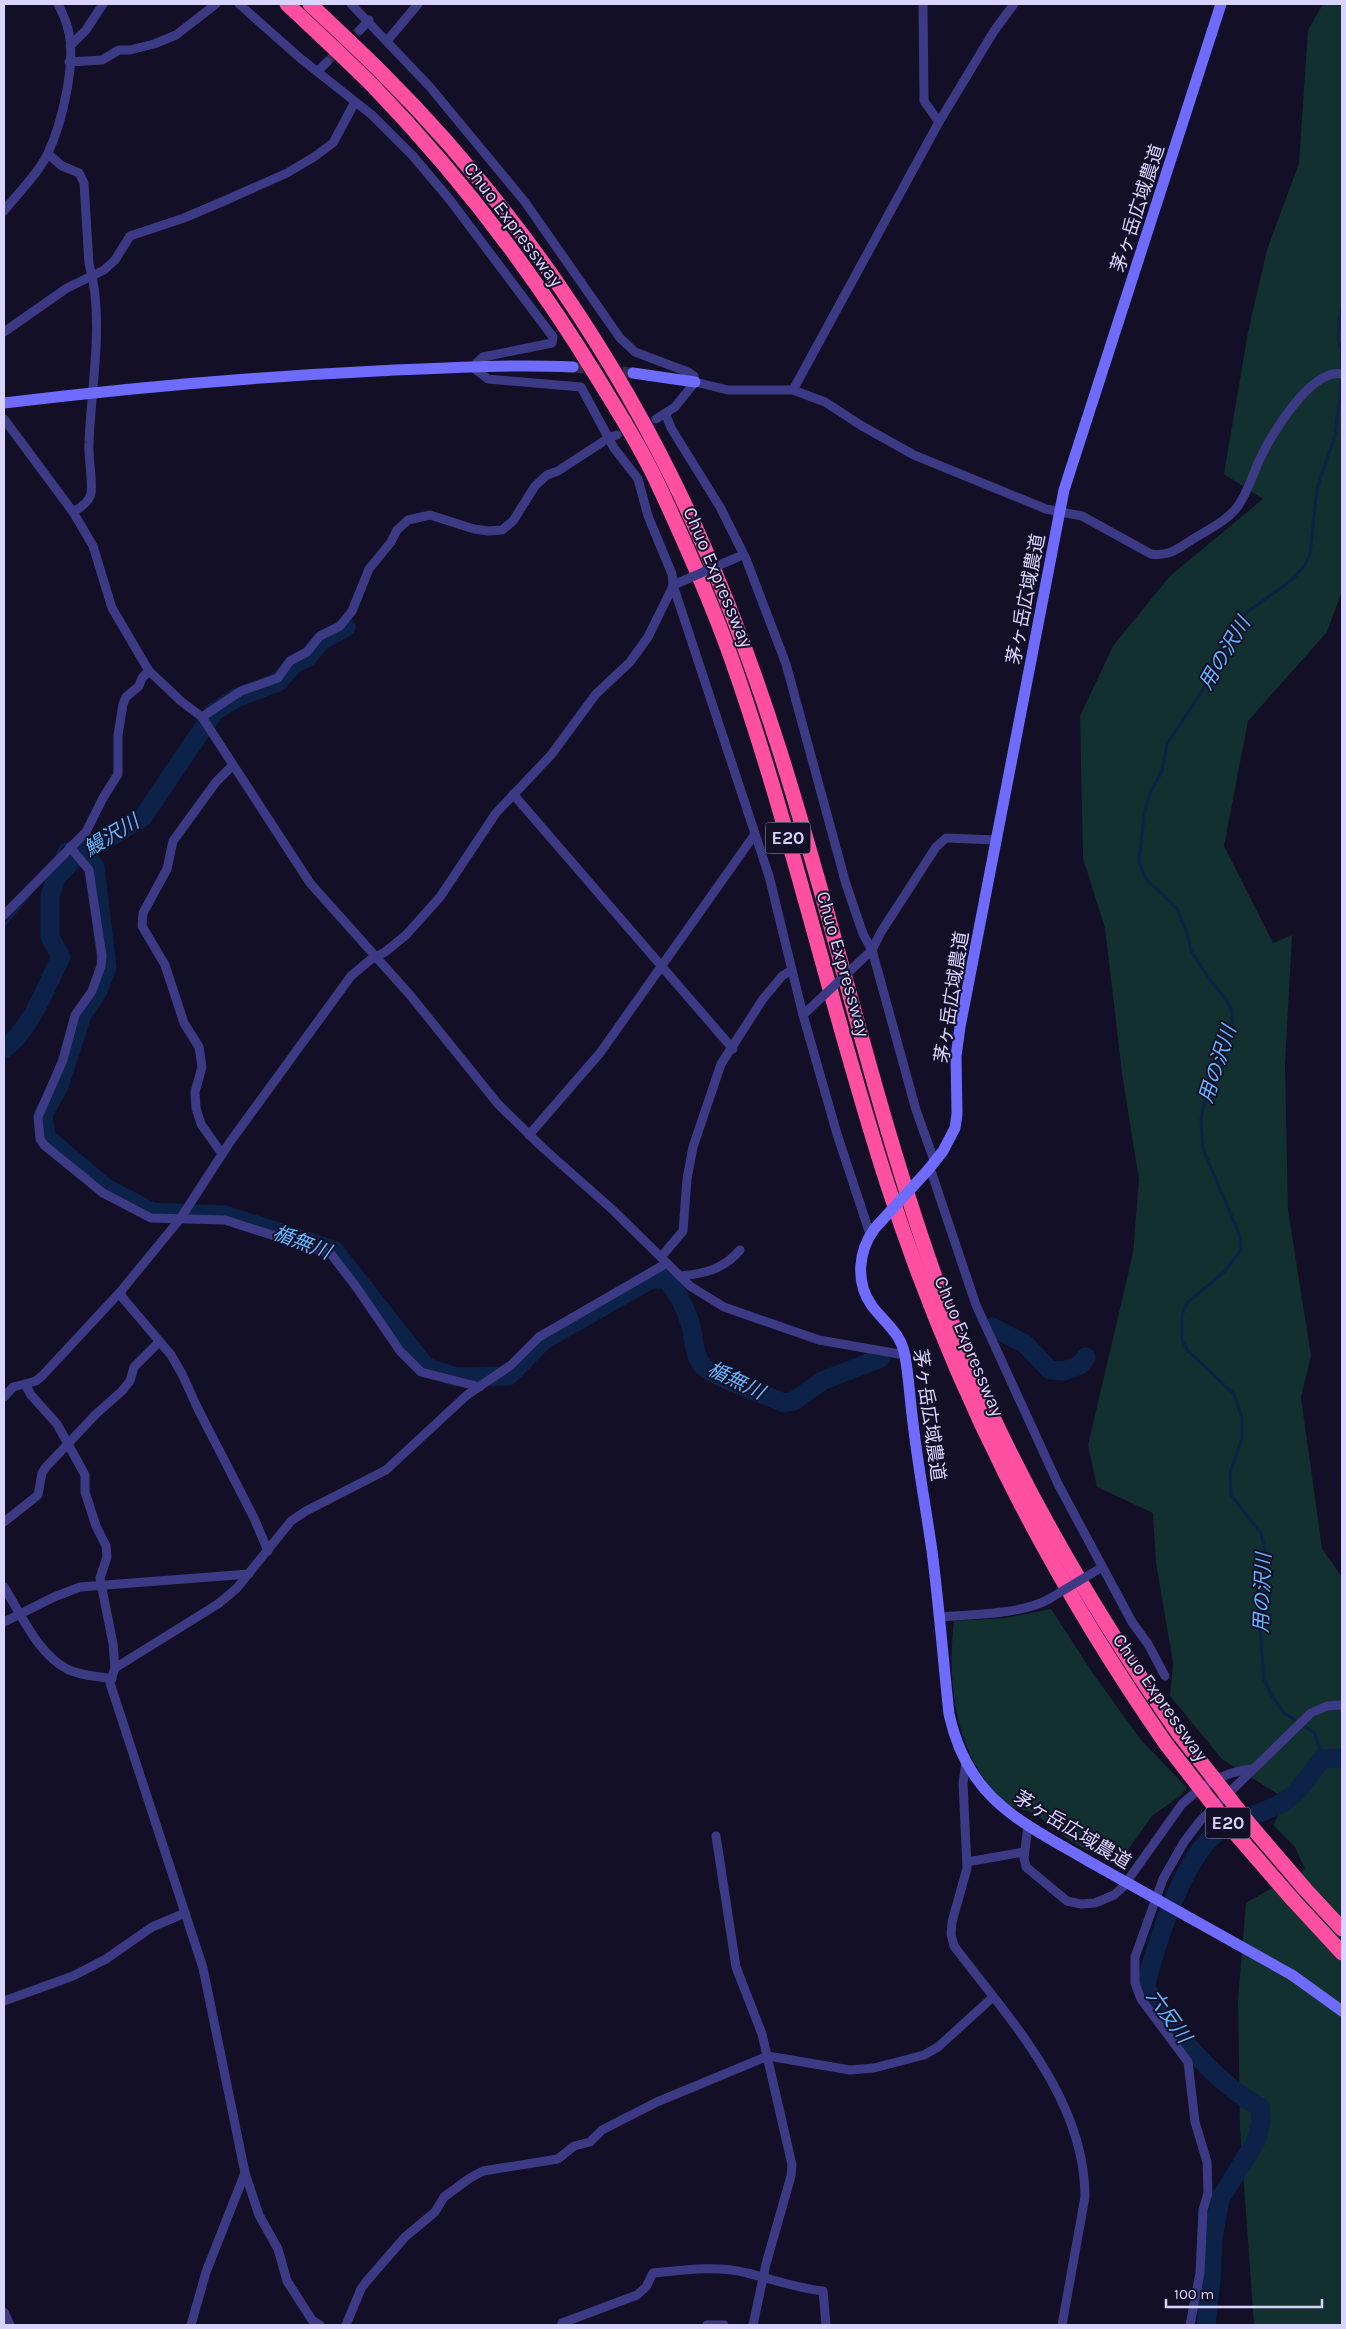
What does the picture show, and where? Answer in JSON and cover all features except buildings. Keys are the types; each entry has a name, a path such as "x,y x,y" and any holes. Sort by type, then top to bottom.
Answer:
{"highway":[{"name":"Chuo Expressway","path":"287,4 372,85 464,187 534,280 582,352 653,474 710,601 732,661 785,828 888,1185 922,1283 962,1385 999,1463 1062,1581 1127,1687 1166,1744 1235,1832 1293,1900 1342,1953"},
{"name":"Chuo Expressway","path":"310,4 383,73 476,177 513,224 548,271 596,344 666,466 725,594 767,712 903,1180 936,1278 977,1379 1013,1458 1052,1532 1140,1678 1179,1734 1250,1826 1342,1929"}],"street":[{"path":"4,211 48,154 64,104 69,81 70,46 69,30 58,4"},
{"path":"70,46 86,30 103,4"},
{"path":"69,62 102,60 119,50 130,50 154,44 176,35 216,4"},
{"path":"239,4 318,72 372,115 406,150 450,200 553,337 552,342 483,357 472,367"},
{"path":"352,4 430,87 525,202 620,338 635,352 694,376 695,382 684,398 666,415 656,419"},
{"path":"387,41 418,4"},
{"path":"923,4 924,101 939,122"},
{"path":"793,390 939,122 994,31 1014,4"},
{"name":"茅ヶ岳広域農道","path":"1221,4 1075,455 1060,511 998,840 960,1026 956,1056 957,1114 955,1128 950,1140 931,1167 872,1231 864,1246 860,1263 864,1291 872,1306 896,1331 905,1355 939,1617 949,1714 954,1736 974,1778 990,1797 1015,1818 1090,1862 1292,1974 1342,2010"},
{"path":"360,30 368,20"},
{"path":"318,72 327,62"},
{"path":"4,332 67,288 93,277 115,260 130,236 136,232 184,218 287,173 314,157 333,143 355,102"},
{"path":"48,154 62,166 79,173 84,183 89,264 93,277 97,338 88,446 91,493 83,505 74,512"},
{"path":"4,403 91,392 316,374 513,365 573,367"},
{"path":"472,367 488,380 581,387 613,436 614,448 638,479 648,516 672,574 769,876 803,1015 837,1134 872,1231"},
{"path":"633,373 695,382 728,390 793,390 826,402 862,426 914,455 1010,496 1046,508 1082,516 1151,554 1169,554 1225,520 1234,511 1247,489 1265,449 1284,419 1308,388 1331,375 1342,374"},
{"path":"666,415 671,428 720,507 786,664 846,884 863,934 872,950 931,1167 976,1306 1058,1484 1132,1622 1148,1644 1165,1676"},
{"path":"4,419 74,512 93,546 112,608 149,671 182,702 202,717 232,766 310,883 410,994 498,1104 614,1211 690,1286 724,1307 810,1337 905,1355"},
{"path":"202,717 241,691 278,678 290,661 307,652 320,636 340,626 352,611 369,569 391,542 397,530 408,520 430,515 474,529 502,530 513,521 535,486 547,476 613,436"},
{"path":"4,1397 13,1387 36,1381 43,1375 121,1291 180,1219 222,1154 351,976 376,956 385,952 430,909 458,872 496,813 551,755 596,694 630,662 648,637 675,584 741,556"},
{"path":"4,915 86,832 102,798 118,774 118,735 123,704 126,697 139,686 142,678 149,671"},
{"path":"222,1154 201,1124 196,1108 195,1092 202,1067 199,1047 184,1023 165,965 142,926 142,920 143,913 167,869 173,840 216,782 232,766"},
{"path":"513,794 732,1049"},
{"path":"530,1135 600,1053 755,834"},
{"path":"803,1015 872,950 881,932 936,847 946,838 998,840"},
{"path":"74,844 89,870 102,956 101,966 92,991 75,1015 63,1060 38,1117 40,1139 44,1145 102,1193 151,1218 225,1220 331,1254 400,1351 421,1372 480,1387"},
{"path":"115,1668 218,1604 237,1588 291,1521 306,1511 386,1470 467,1395 511,1365 539,1338 664,1260 683,1231 687,1179 693,1147 721,1064 764,998 782,976 792,970"},
{"path":"680,1276 706,1273 718,1268 734,1258 740,1250"},
{"path":"121,1291 122,1297 171,1354 254,1518 268,1551"},
{"path":"4,1522 38,1495 42,1473 96,1414 122,1391 130,1381 134,1367 159,1342"},
{"path":"25,1384 31,1395 57,1424 85,1475 85,1492 96,1526 106,1546 107,1557 100,1578 115,1668 110,1683 203,1968 245,2172 259,2215 278,2249 287,2281 310,2322 320,2325"},
{"path":"939,1617 1040,1605 1102,1568"},
{"path":"4,1622 54,1597 80,1587 249,1574"},
{"path":"4,1587 44,1650 66,1669 112,1679"},
{"path":"1190,2325 1200,2273 1203,2210 1208,2193 1207,2162 1195,2122 1188,2062 1140,1999 1135,1983 1135,1957 1162,1879 1184,1842 1200,1820 1311,1713 1327,1706 1342,1704"},
{"path":"966,1762 963,1784 967,1862 952,1922 951,1934 954,1946 1036,2053 1068,2117 1080,2156 1085,2181 1085,2197 1062,2325"},
{"path":"1028,1825 1024,1852 1026,1867 1067,1901 1081,1904 1095,1903 1106,1899 1123,1887 1182,1804 1190,1796 1226,1773 1253,1769"},
{"path":"716,1836 736,1966 762,2034 792,2165 791,2176 763,2279 753,2325"},
{"path":"967,1862 1024,1852"},
{"path":"4,2001 73,1976 106,1959 152,1927 185,1913"},
{"path":"346,2325 361,2289 366,2282 405,2237 435,2212 444,2197 470,2178 496,2168 558,2159 574,2146 590,2142 602,2130 649,2106 768,2056 850,2070 874,2068 924,2055 938,2046 993,1997"},
{"path":"191,2325 206,2272 245,2172"},
{"path":"563,2325 562,2322 637,2295 646,2287 653,2273 704,2268 746,2272 763,2279 798,2288 822,2291 826,2325"},
{"path":"4,2312 10,2325"},
{"path":"707,2325 724,2325"}],"green space":[{"path":"1323,4 1342,4 1342,591 1327,632 1248,721 1224,846 1273,943 1292,935 1285,1063 1288,1210 1311,1356 1301,1397 1322,1549 1342,1577 1342,2325 1254,2325 1240,2129 1238,1999 1246,1903 1305,1869 1295,1847 1273,1825 1287,1800 1222,1759 1170,1696 1173,1663 1156,1563 1153,1513 1097,1487 1088,1445 1133,1253 1139,1180 1122,1073 1105,928 1083,858 1080,716 1113,646 1170,576 1263,499 1224,474 1248,332 1267,250 1299,163 1308,30"},
{"path":"1051,1609 1094,1675 1141,1740 1187,1788 1180,1796 1152,1816 1120,1861 1108,1859 1086,1850 1066,1838 1034,1814 1004,1803 980,1772 969,1753 962,1732 953,1688 952,1643 954,1621 1006,1618"}],"waterway":[{"name":"用の沢川","path":"1322,1759 1315,1733 1284,1713 1272,1696 1264,1679 1260,1629 1265,1593 1265,1550 1261,1533 1231,1495 1230,1473 1242,1438 1242,1418 1234,1394 1188,1351 1182,1340 1182,1315 1187,1303 1225,1271 1241,1250 1240,1236 1203,1149 1201,1119 1206,1094 1226,1050 1232,1029 1232,1011 1226,999 1210,980 1191,951 1187,933 1177,909 1145,878 1139,862 1144,814 1150,793 1162,771 1167,744 1210,679 1224,645 1243,615 1292,580 1305,565 1310,554 1317,488 1335,436 1342,376 1341,348 1338,340 1342,308"},
{"name":"鰻沢川","path":"4,1049 14,1040 30,1019 61,957 50,937 50,896 56,878 83,849 109,838 143,817 214,712 236,698 278,682 294,664 308,657 321,641 346,627"},
{"name":"楯無川","path":"56,859 62,845 72,842 83,849"},
{"name":"楯無川","path":"83,849 95,867 107,967 98,991 82,1015 59,1086 43,1115 46,1137 106,1188 152,1212 225,1215 334,1250 426,1367 456,1377 509,1376 544,1340 651,1279 666,1279 671,1284 684,1307 691,1326 698,1358 703,1366 729,1380 784,1403 794,1401 822,1381 881,1358"},
{"name":"楯無川","path":"4,926 32,892"},
{"name":"楯無川","path":"992,1327 1025,1344 1050,1370 1064,1371 1080,1365 1086,1357"},
{"name":"六反川","path":"1206,2325 1213,2238 1220,2199 1256,2141 1261,2122 1260,2107 1226,2084 1195,2054 1168,2021 1145,1987 1172,1904 1192,1863 1204,1846 1216,1833 1224,1828 1288,1799 1302,1785 1322,1759 1342,1758"}],"tunnel":[{"path":"327,62 360,30"},
{"path":"573,367 633,373"}]}
